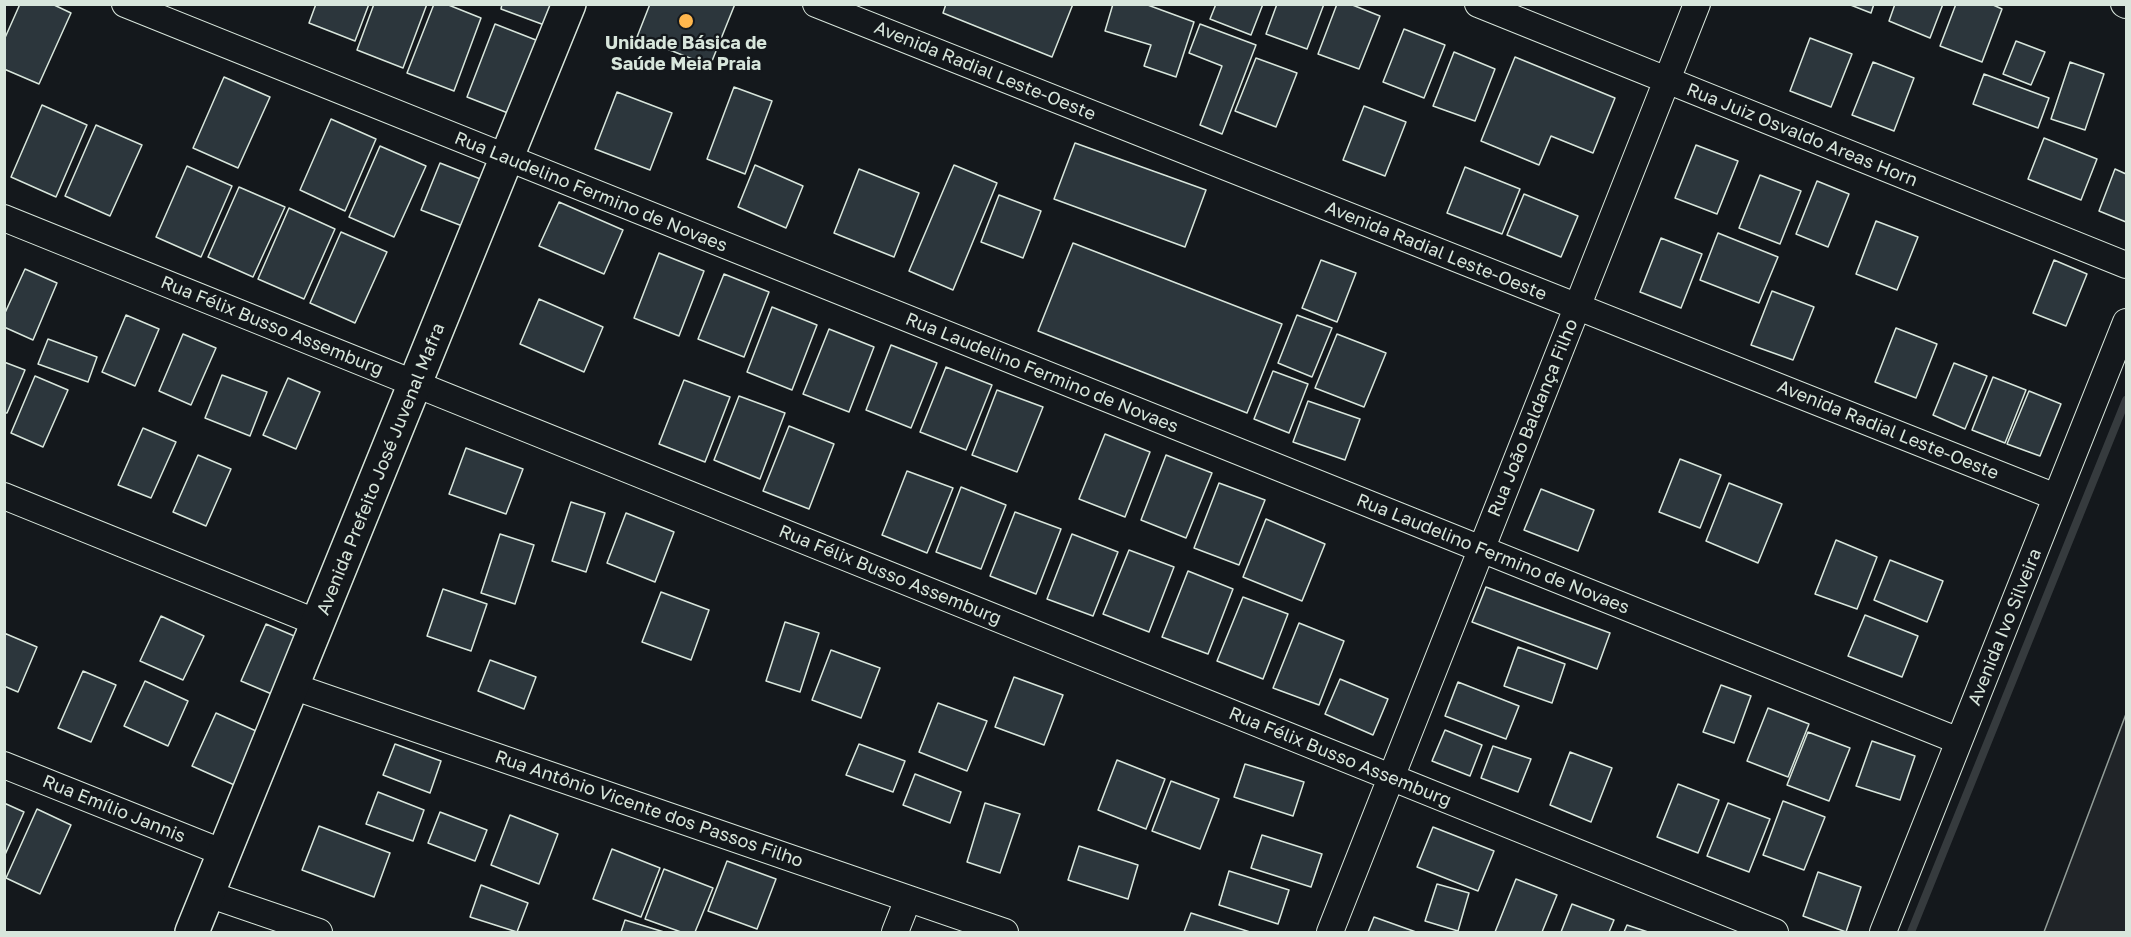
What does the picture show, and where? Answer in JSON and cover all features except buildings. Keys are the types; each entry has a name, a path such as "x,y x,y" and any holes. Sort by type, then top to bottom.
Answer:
{"main road":[{"name":"Avenida Prefeito José Juvenal Mafra","path":"192,933 569,4"}],"street":[{"name":"Rua Laudelino Fermino de Novaes","path":"125,4 1959,741"},
{"name":"Avenida Radial Leste-Oeste","path":"816,4 2056,497"},
{"name":"Rua Juiz Osvaldo Areas Horn","path":"1478,4 2127,265"},
{"name":"Rua João Baldança Filho","path":"1330,933 1697,4"},
{"name":"Rua Félix Busso Assemburg","path":"4,218 1775,933"},
{"name":"Avenida Ivo Silveira","path":"1883,933 2127,322"},
{"path":"4,496 318,623"},
{"name":"Rua Antônio Vicente dos Passos Filho","path":"292,686 1005,933"},
{"name":"Rua Emílio Jannis","path":"4,765 224,853"},
{"path":"208,894 319,933"},
{"path":"895,933 908,899"}],"shaded area":[{"path":"2126,714 2126,932 2044,932"}],"waterway":[{"path":"1911,932 2126,400"}],"place":[{"name":"Unidade Básica de Saúde Meia Praia","path":"686,21"}]}
